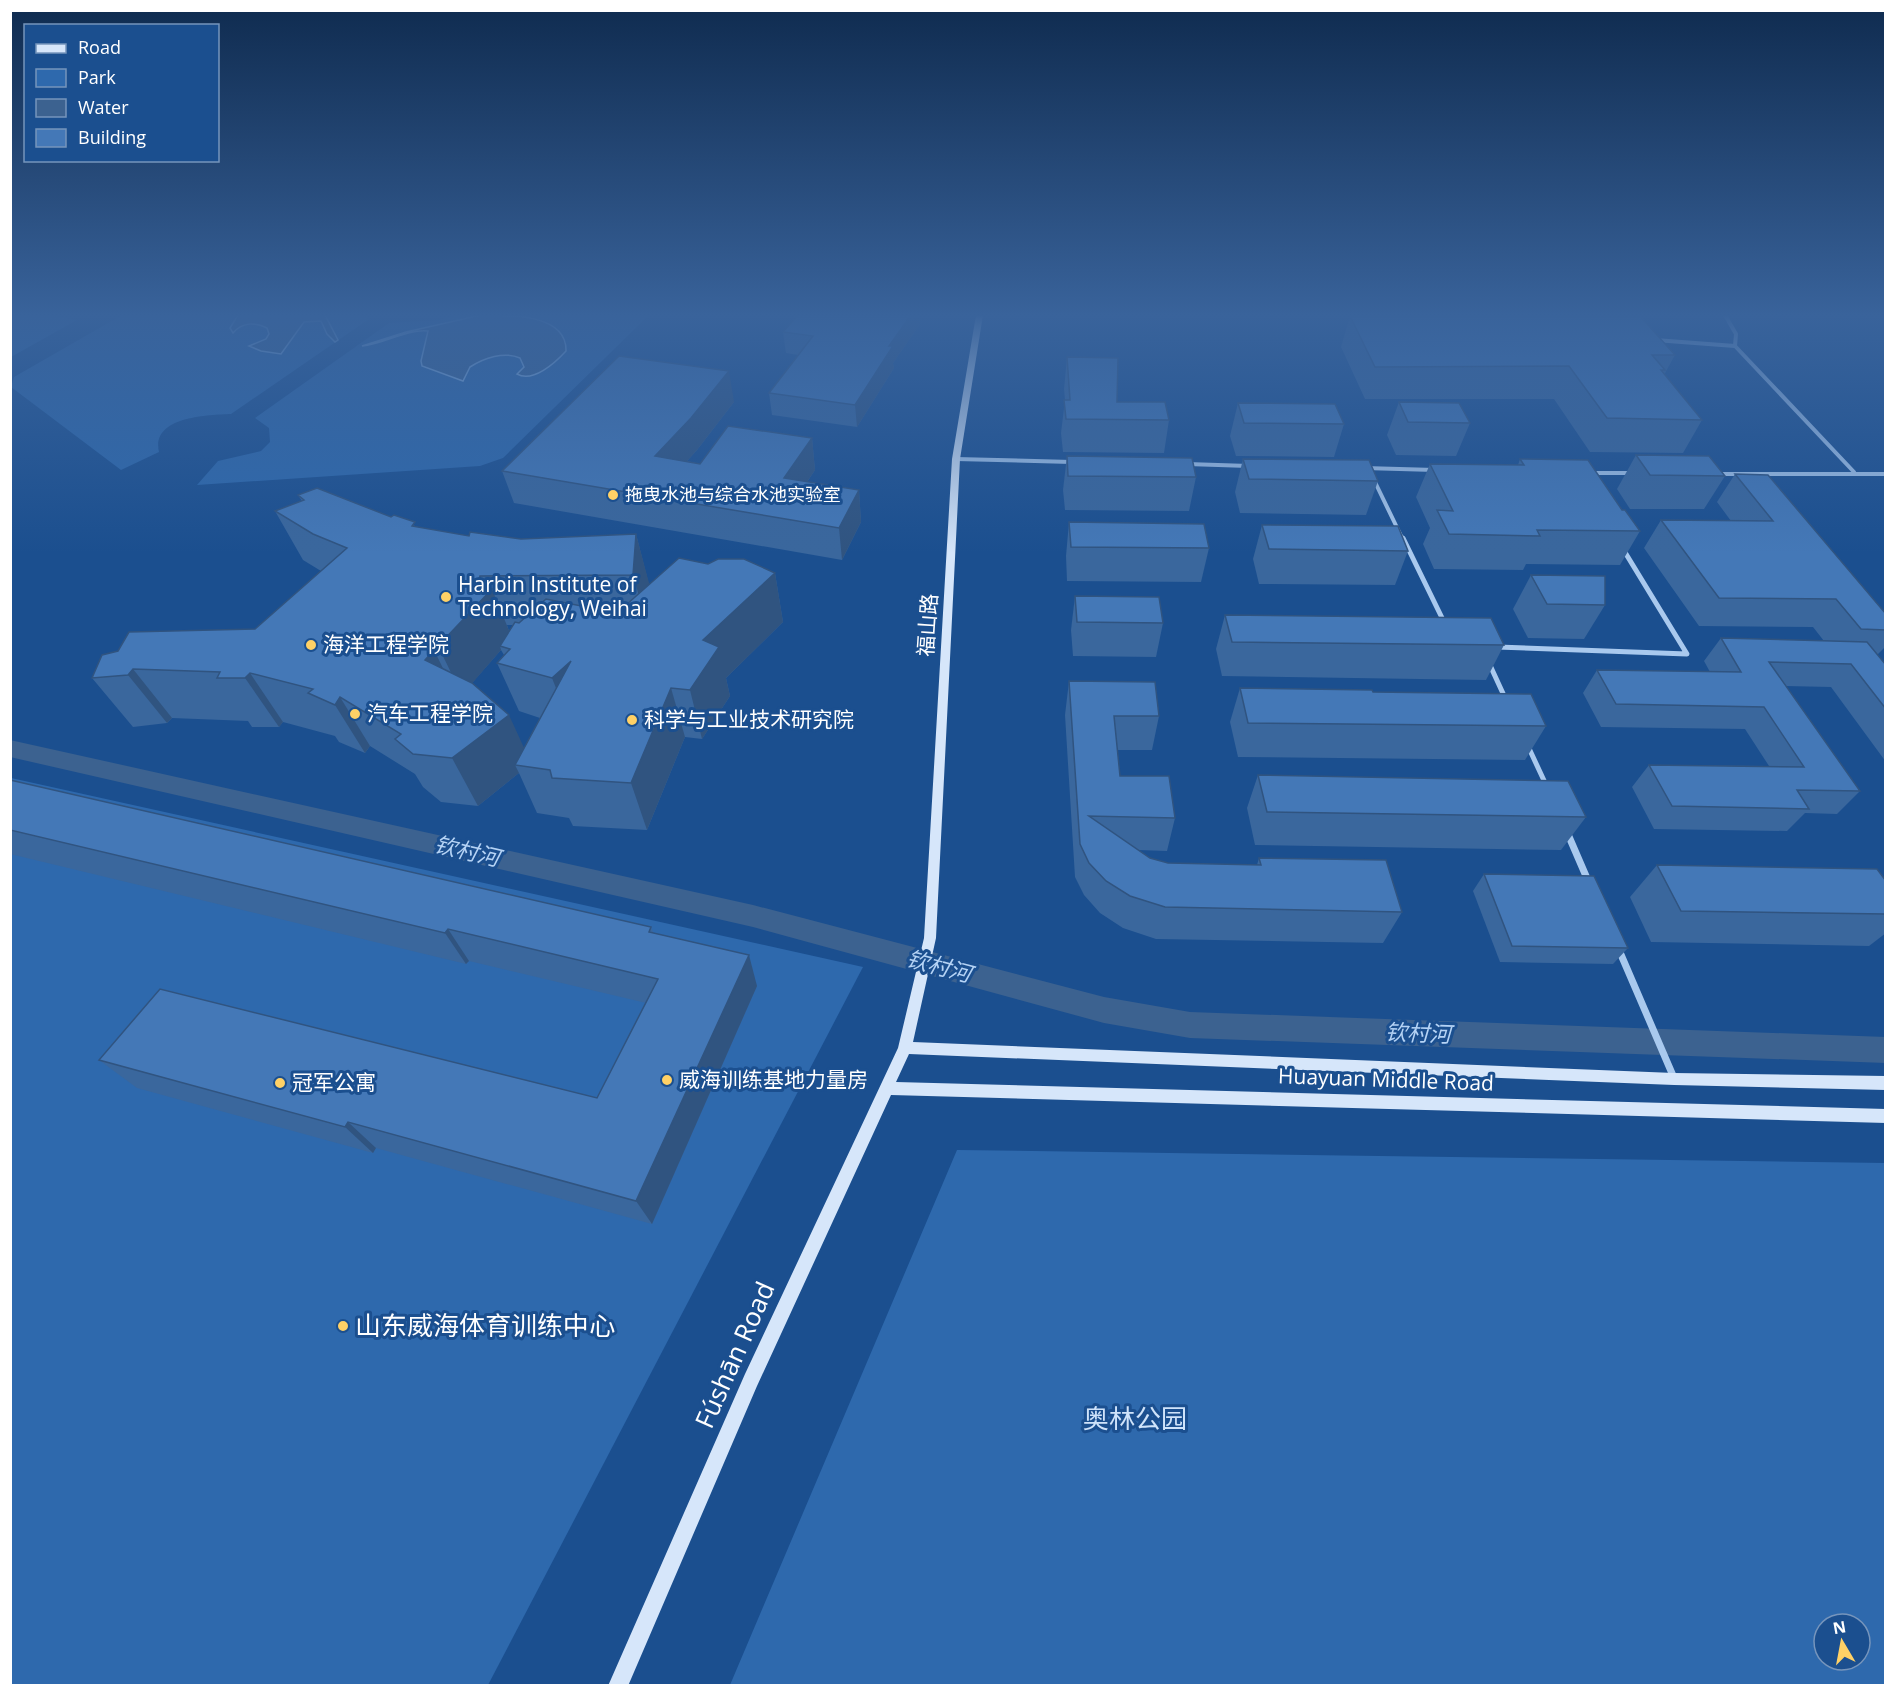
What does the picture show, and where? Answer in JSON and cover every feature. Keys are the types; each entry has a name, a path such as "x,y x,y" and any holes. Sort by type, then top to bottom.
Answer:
{"main road":[{"name":"福山路","path":"919,979 930,938 956,459 967,394"},
{"name":"Fúshān Road","path":"618,1686 751,1380 905,1048 919,979"},
{"name":"Huayuan Middle Road","path":"905,1048 1674,1079 1886,1083"},
{"name":"Huayuan Middle Road","path":"886,1088 1886,1116"}],"street":[{"path":"1780,394 1854,472"},
{"path":"956,459 1083,462"},
{"path":"1176,464 1256,466"},
{"path":"1357,468 1437,470"},
{"path":"1368,468 1447,627"},
{"path":"1705,474 1854,472 1886,474"},
{"path":"1586,473 1646,473"},
{"path":"1493,647 1687,654 1617,540"},
{"path":"1486,657 1511,709"},
{"path":"1525,740 1549,793"},
{"path":"1564,825 1592,890"},
{"path":"1616,943 1674,1079"}],"green space":[{"path":"20,394 260,394 231,414 195,417 172,425 163,431 159,440 159,452 121,470"},
{"path":"289,394 568,394 503,458 480,466 197,485 218,461 261,451 270,442 269,428 255,418"},
{"name":"山东威海体育训练中心","path":"11,778 863,967 488,1685 11,1686"},
{"name":"奥林公园","path":"957,1150 1885,1163 1885,1685 730,1685"}],"building":[{"path":"580,394 710,394 655,456 700,464 728,426 812,438 784,478 859,490 839,528 502,471"},
{"path":"777,394 862,394 855,405"},
{"path":"1070,394 1117,394 1117,402 1165,402 1169,420 1066,419 1064,400 1070,400"},
{"path":"1590,394 1681,394 1702,420 1607,418"},
{"path":"1399,402 1459,403 1470,423 1408,422"},
{"path":"1238,403 1335,404 1344,424 1244,423"},
{"path":"1636,455 1709,456 1725,476 1650,475"},
{"path":"1067,456 1192,458 1196,477 1068,476"},
{"path":"1243,459 1369,460 1378,481 1249,479"},
{"path":"1520,459 1588,460 1622,510 1625,510 1640,531 1537,530 1540,536 1449,534 1437,510 1453,511 1430,464 1524,465"},
{"path":"1735,474 1768,475 1886,614 1886,630 1861,629 1836,599 1719,598 1661,520 1773,521"},
{"path":"317,488 391,517 394,515 415,522 412,526 469,536 470,532 521,539 636,534 633,575 480,576 478,586 492,589 438,646 426,643 434,650 425,660 472,683 509,715 452,758 413,754 395,739 401,734 340,697 335,705 308,693 313,689 250,673 245,678 217,678 220,672 133,669 128,675 92,678 102,655 118,651 129,632 255,629 347,548 313,534 275,511 304,500 298,495"},
{"path":"1069,522 1204,524 1209,548 1071,547"},
{"path":"1262,525 1398,526 1408,551 1269,549"},
{"path":"679,558 708,564 718,559 744,559 775,573 703,640 719,647 690,690 671,688 631,783 552,778 550,770 515,765 571,661 552,678 497,663 510,649 500,646 515,622 519,623 546,599 617,613"},
{"path":"1531,575 1605,576 1605,605 1547,604"},
{"path":"1075,596 1159,597 1163,623 1077,622"},
{"path":"1225,615 1491,618 1504,645 1232,642"},
{"path":"1721,638 1867,642 1886,665 1886,709 1851,664 1769,662 1860,791 1797,790 1809,809 1672,806 1649,765 1804,767 1764,707 1616,704 1597,670 1741,672"},
{"path":"1069,681 1155,682 1159,716 1114,716 1120,776 1169,776 1175,818 1089,816 1150,858 1168,863 1261,865 1259,858 1386,860 1402,912 1165,907 1130,896 1106,881 1089,863 1080,844"},
{"path":"1240,688 1531,694 1546,726 1248,723"},
{"path":"1258,775 1568,781 1586,817 1267,812"},
{"path":"10,780 651,927 649,932 749,955 636,1201 348,1122 345,1127 99,1060 160,989 597,1098 658,979 448,929 445,933 10,830"},
{"path":"1657,865 1877,869 1886,881 1886,914 1681,911"},
{"path":"1484,874 1594,876 1628,948 1512,946"}],"waterway":[{"name":"钦村河","path":"10,748 753,916 1104,1010 1190,1025 1886,1050"}],"place":[{"name":"拖曳水池与综合水池实验室","path":"613,495"},
{"name":"Harbin Institute of Technology, Weihai","path":"446,597"},
{"name":"海洋工程学院","path":"311,645"},
{"name":"汽车工程学院","path":"355,714"},
{"name":"科学与工业技术研究院","path":"632,720"},
{"name":"威海训练基地力量房","path":"667,1080"},
{"name":"冠军公寓","path":"280,1083"},
{"name":"山东威海体育训练中心","path":"343,1326"}]}
